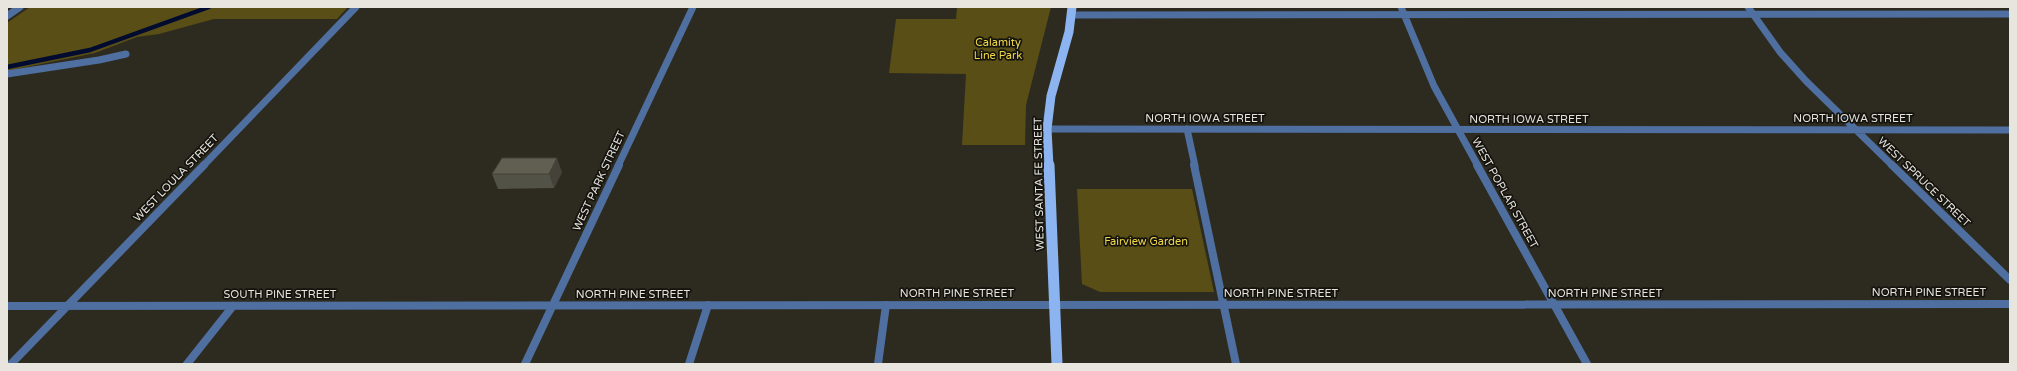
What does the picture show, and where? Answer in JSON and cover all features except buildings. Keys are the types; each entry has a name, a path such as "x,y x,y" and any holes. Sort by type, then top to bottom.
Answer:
{"main road":[{"name":"WEST SANTA FE STREET","path":"1057,364 1047,129 1051,96 1070,32 1072,11"}],"street":[{"path":"7,16 20,7"},
{"name":"WEST LOULA STREET","path":"11,364 356,7"},
{"name":"WEST PARK STREET","path":"525,364 694,7"},
{"name":"WEST POPLAR STREET","path":"1402,10 1434,86 1587,364"},
{"path":"1072,11 1750,10 2010,14"},
{"name":"WEST SPRUCE STREET","path":"1750,10 1780,52 1806,82 2010,280"},
{"path":"7,74 99,60 126,54"},
{"name":"NORTH IOWA STREET","path":"1047,129 2010,130"},
{"path":"1187,129 1236,364"},
{"name":"NORTH PINE STREET","path":"552,306 2010,304"},
{"path":"878,364 886,305"},
{"name":"SOUTH PINE STREET","path":"7,306 552,306"},
{"path":"187,364 233,306"},
{"path":"689,364 708,306"}],"green space":[{"path":"30,7 348,7 337,19 214,19 159,34 137,37 95,53 7,71 7,23"},
{"name":"Calamity Line Park","path":"957,7 1051,7 1026,105 1025,145 962,145 966,74 889,73 896,19 956,19"},
{"name":"Fairview Garden","path":"1077,189 1192,189 1214,292 1100,292 1082,284"}],"waterway":[{"path":"7,67 90,50 209,7"}]}
